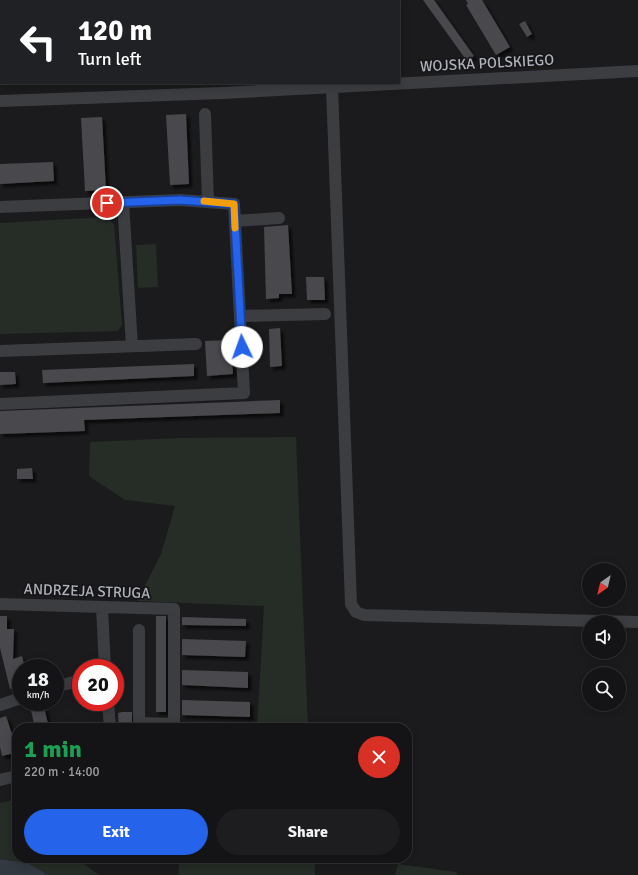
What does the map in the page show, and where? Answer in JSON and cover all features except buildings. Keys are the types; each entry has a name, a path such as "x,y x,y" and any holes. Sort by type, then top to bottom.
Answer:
{"street":[{"name":"WOJSKA POLSKIEGO","path":"400,83 638,71"},
{"name":"WOJSKA POLSKIEGO","path":"0,101 223,93 388,84"},
{"path":"332,87 351,604 356,612 364,615 638,622"},
{"path":"206,114 208,202"},
{"path":"0,207 180,200 234,204 244,393 0,404"},
{"path":"123,202 132,346"},
{"path":"235,221 279,218"},
{"path":"240,316 325,314"},
{"path":"0,351 196,344"},
{"name":"ANDRZEJA STRUGA","path":"0,604 174,609 174,723"},
{"path":"102,607 105,659"},
{"path":"139,630 139,723"},
{"path":"0,705 12,701"},
{"path":"109,711 110,723"},
{"path":"0,780 12,777"}],"shaded area":[{"path":"105,217 114,224 122,325 118,331 0,334 0,223"},
{"path":"156,244 158,287 138,288 136,245"},
{"path":"296,437 308,723 257,723 264,606 137,601 161,554 175,506 125,500 89,476 90,442 180,438"},
{"path":"12,800 12,861 0,859 0,803"},
{"path":"0,859 12,861 12,863 28,863 48,875 0,875"},
{"path":"28,863 83,863 99,875 48,875"},
{"path":"179,863 315,863 315,875 179,875"},
{"path":"398,864 456,872 458,875 395,875"}],"slow traffic":[{"path":"204,201 234,204 235,228"}],"route":[{"path":"107,203 180,200 234,204 242,347"}]}
